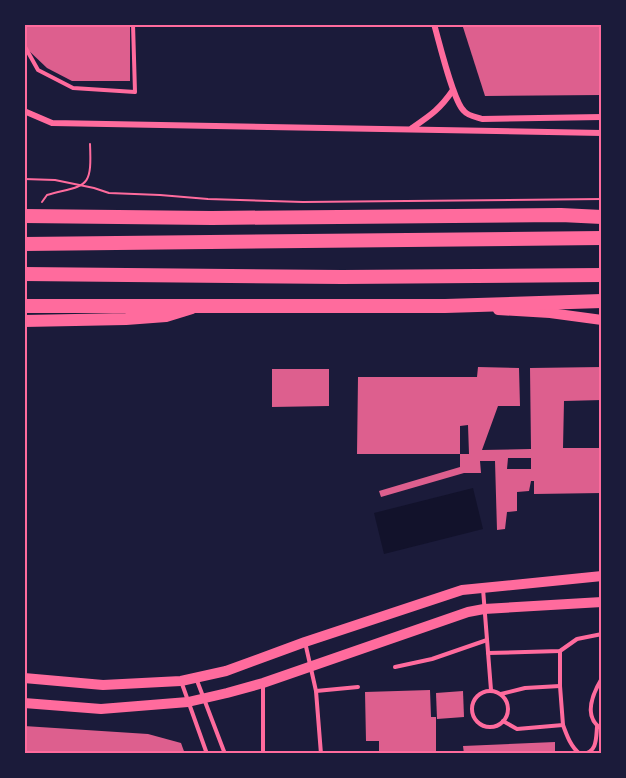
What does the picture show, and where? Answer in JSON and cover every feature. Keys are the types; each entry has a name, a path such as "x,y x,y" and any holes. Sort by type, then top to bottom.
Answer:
{"main road":[{"path":"28,216 212,218 561,215 602,217"},
{"path":"24,244 602,238"},
{"path":"24,274 330,277 602,275"},
{"path":"24,306 445,306 602,301"},
{"path":"24,321 166,316 196,307"}],"street":[{"path":"434,24 453,90 463,111 471,116 482,119 602,117"},
{"path":"411,129 435,113 453,90"},
{"path":"24,111 52,123 602,133"},
{"path":"445,306 550,313 602,320"},
{"path":"24,678 103,685 181,681 225,671 462,590 602,576"},
{"path":"24,703 101,709 188,702 263,683 468,612 484,609 602,602"}],"lane":[{"path":"24,45 38,70 73,88 135,92 133,24"},
{"path":"483,587 491,690"},
{"path":"488,653 560,651 577,639 602,634"},
{"path":"395,667 432,659 487,640"},
{"path":"305,642 316,691 321,754"},
{"path":"560,651 563,725 575,750 581,754 587,754 594,749 596,744 600,728 592,720 590,710 593,694 602,678"},
{"path":"195,678 225,754"},
{"path":"181,681 207,754"},
{"path":"263,683 263,754"},
{"path":"501,694 525,688 560,686"},
{"path":"316,691 358,687"},
{"path":"491,690 501,694 506,700 507,715 497,726 482,726 476,721 471,707 479,694 491,690"},
{"path":"503,721 517,729 563,725"}],"path":[{"path":"28,216 47,195 83,185 90,172 90,144"},
{"path":"24,179 55,180 109,193 208,199 303,202 602,199"}],"shaded area":[{"path":"473,488 483,529 384,554 374,513"}],"building":[{"path":"24,24 130,24 130,81 72,81 47,68 26,48"},
{"path":"462,24 602,24 602,95 485,96"},
{"path":"478,367 519,368 520,406 498,406 482,450 531,449 530,368 602,367 602,400 564,401 563,448 602,448 602,493 534,494 534,481 531,481 529,491 517,492 517,511 507,512 505,529 497,530 495,461 480,461 481,473 464,473 381,497 379,491 460,467 460,454 357,454 358,377 477,377","holes":["468,425 469,454 460,454 460,426","508,458 531,458 531,469 507,469"]},
{"path":"272,369 329,369 329,406 272,407"},
{"path":"430,690 431,717 436,717 436,754 379,754 379,741 366,741 365,692"},
{"path":"463,691 464,717 437,719 436,693"},
{"path":"24,726 148,734 181,743 185,754 24,754"},
{"path":"555,742 555,754 464,754 463,746"}]}
